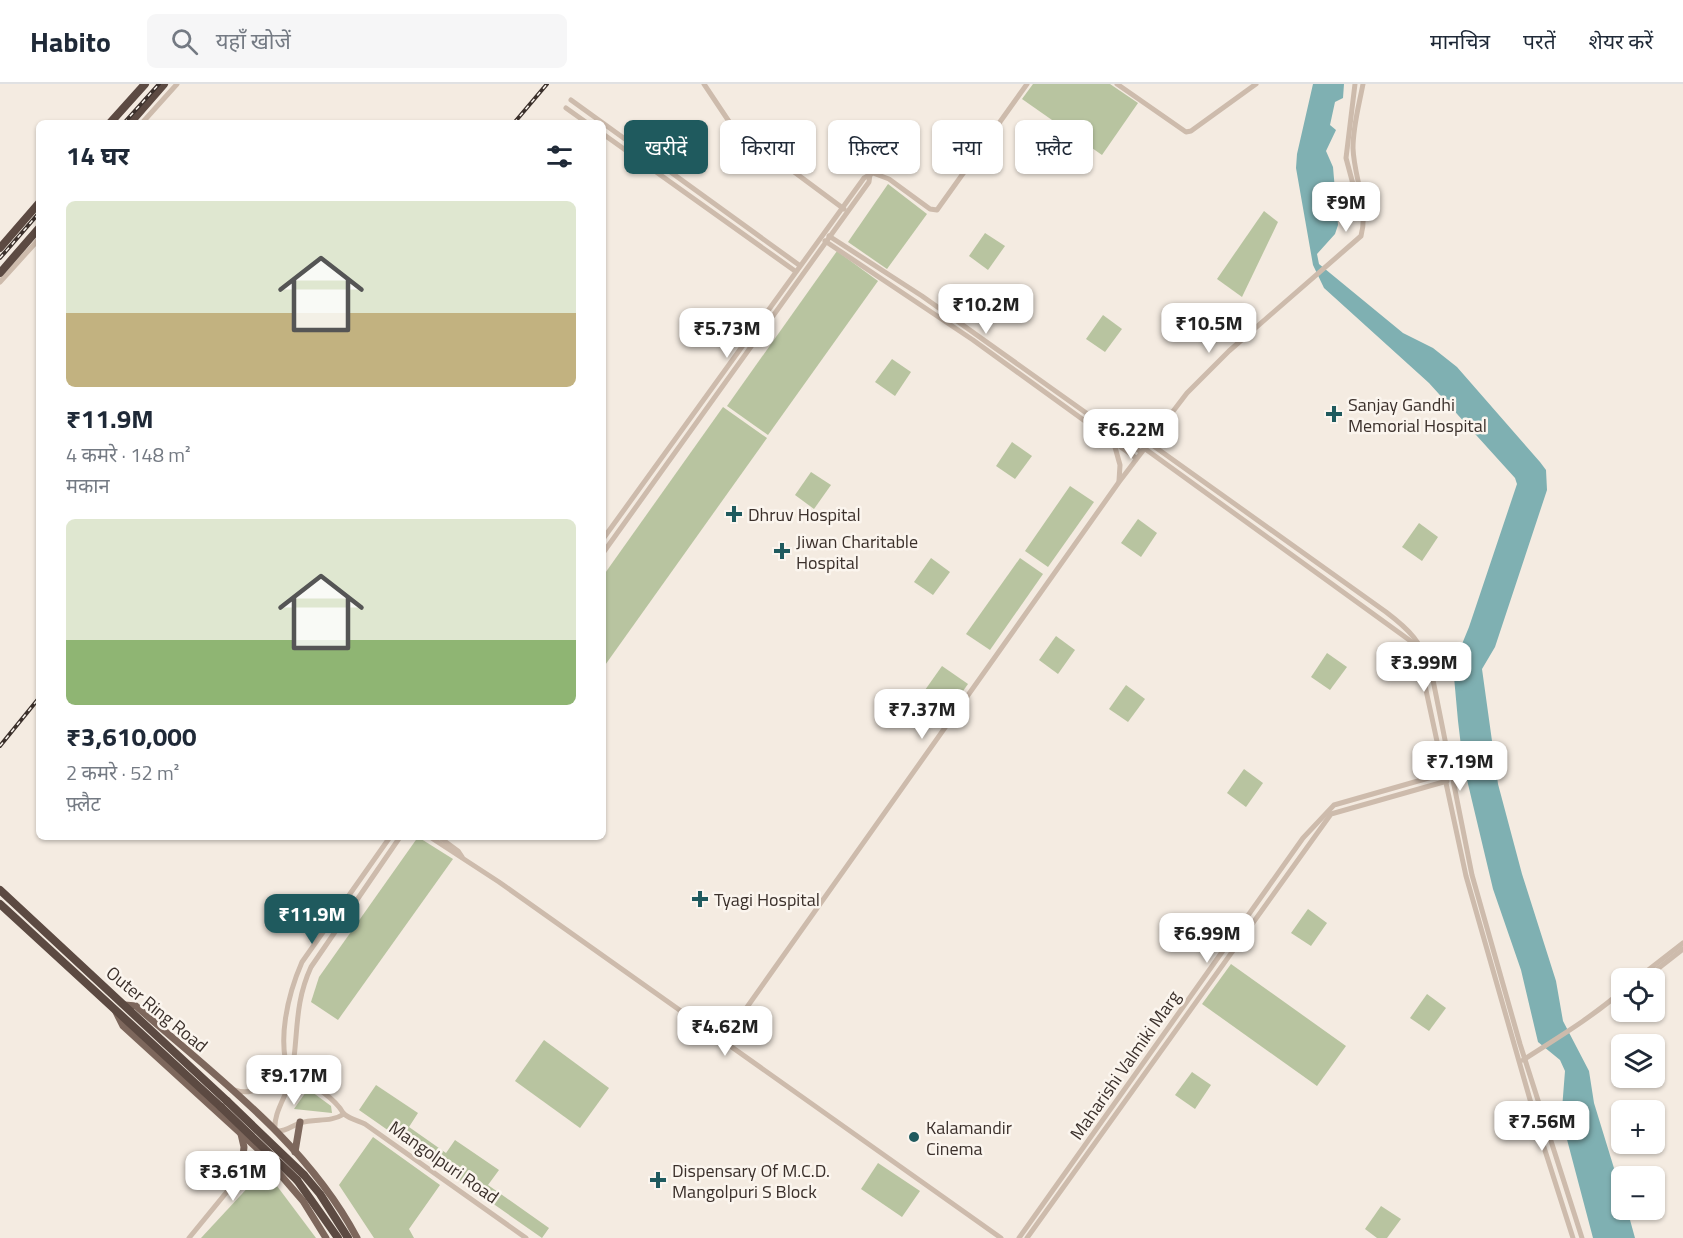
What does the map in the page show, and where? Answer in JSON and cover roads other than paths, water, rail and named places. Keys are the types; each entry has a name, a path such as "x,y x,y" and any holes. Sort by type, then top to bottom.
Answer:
{"highway":[{"path":"113,120 145,84"},
{"path":"133,120 164,84"},
{"path":"0,248 36,206"},
{"path":"0,273 36,231"},
{"name":"Outer Ring Road","path":"0,890 124,1005"},
{"name":"Outer Ring Road","path":"0,904 287,1168 313,1199 338,1238"},
{"path":"124,1005 293,1162 320,1194 348,1238"}],"main road":[{"name":"Outer Ring Road","path":"124,1005 136,1006 275,1131 327,1189 357,1238"},
{"path":"114,1010 123,1026 260,1151 303,1202 326,1238"},
{"path":"218,1113 229,1113 236,1107 228,1087"},
{"path":"295,1152 300,1122"},
{"path":"241,1134 244,1147 241,1174 275,1168"}],"street":[{"path":"145,120 177,84"},
{"path":"704,84 732,126 848,212"},
{"path":"606,535 864,178 870,174 889,178 930,210 937,210 1027,84"},
{"path":"1117,84 1186,132 1256,84"},
{"path":"1355,84 1346,158 1363,218"},
{"path":"723,1041 1136,458 1186,393 1305,283 1361,236 1363,218 1353,148 1354,128 1364,84"},
{"path":"571,100 599,120"},
{"path":"566,108 584,120"},
{"path":"592,120 595,117"},
{"path":"606,126 797,268"},
{"path":"606,136 797,268"},
{"path":"606,549 848,212 869,182 870,174"},
{"path":"821,235 922,296 1296,556 1412,642 1418,653 1534,1115 1573,1238"},
{"path":"828,239 1136,458"},
{"path":"0,282 36,242"},
{"path":"1113,440 1120,465 1119,482"},
{"path":"1148,442 1386,612 1416,637 1431,670 1447,773"},
{"path":"1252,525 1256,519"},
{"path":"1296,556 1300,550"},
{"name":"Maharishi Valmiki Marg","path":"1019,1238 1304,838 1330,807 1447,773"},
{"name":"Maharishi Valmiki Marg","path":"1027,1238 1331,814 1449,781"},
{"path":"1368,795 1370,802"},
{"path":"291,1077 284,1061 284,1046 294,979 302,962 388,840"},
{"path":"189,1238 275,1131 274,1121 291,1077 297,1005 304,982 311,968 398,840"},
{"path":"433,840 456,856 462,857"},
{"path":"443,840 462,857 1001,1238"},
{"path":"1651,968 1683,943"},
{"path":"1659,968 1683,949"},
{"path":"1522,1061 1574,1029 1611,1002"},
{"path":"1522,1061 1542,1113 1582,1238"},
{"path":"228,1087 243,1093 291,1077"},
{"name":"Mangolpuri Road","path":"291,1077 302,1079 338,1105 344,1114 365,1124 526,1238"},
{"path":"1534,1115 1542,1113"},
{"path":"275,1131 282,1132 300,1122 336,1119 344,1114"},
{"path":"1556,1184 1564,1181"}],"water":[{"path":"1313,84 1344,84 1343,98 1335,102 1330,125 1336,130 1326,151 1333,167 1338,225 1335,234 1317,254 1319,264 1403,333 1433,348 1457,367 1546,470 1547,490 1495,647 1482,669 1498,784 1522,874 1556,981 1563,1021 1589,1071 1594,1103 1613,1166 1611,1166 1611,1220 1630,1220 1635,1238 1593,1238 1565,1132 1562,1109 1565,1071 1560,1060 1538,1042 1521,970 1493,889 1463,763 1453,666 1469,627 1517,484 1515,478 1429,383 1324,288 1313,265 1296,168"}],"railway":[{"path":"127,120 159,84"},
{"path":"517,120 547,84"},
{"path":"0,258 36,216"},
{"path":"0,746 36,702"}],"place":[{"name":"Sanjay Gandhi Memorial Hospital","path":"1334,414"},
{"name":"Dhruv Hospital","path":"734,514"},
{"name":"Jiwan Charitable Hospital","path":"782,551"},
{"name":"Tyagi Hospital","path":"700,899"},
{"name":"Kalamandir Cinema","path":"914,1137"},
{"name":"Dispensary Of M.C.D. Mangolpuri S Block","path":"658,1180"}]}
